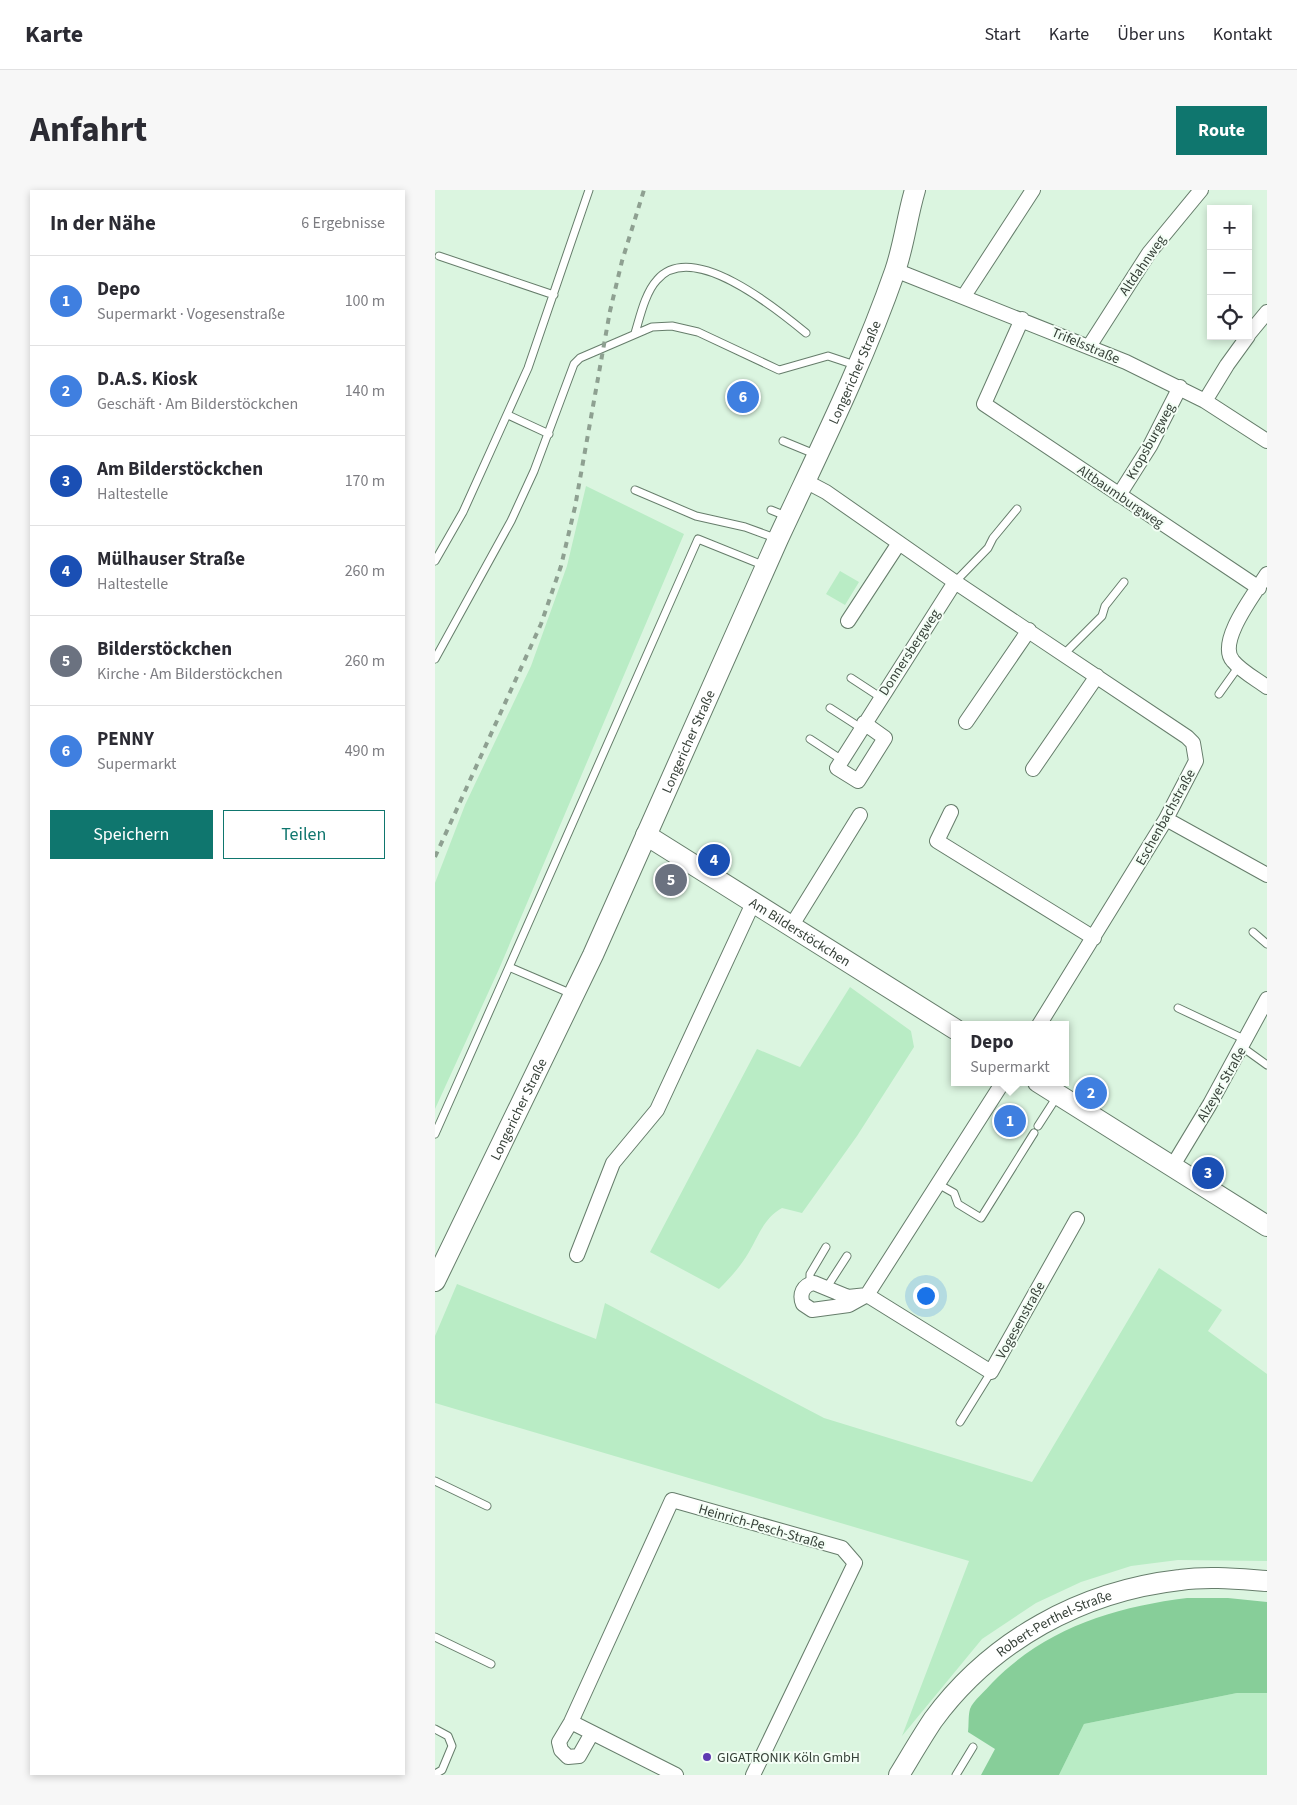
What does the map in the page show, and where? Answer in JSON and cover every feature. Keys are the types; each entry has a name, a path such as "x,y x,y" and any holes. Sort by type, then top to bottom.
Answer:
{"street":[{"name":"Longericher Straße","path":"435,1281 574,995 646,835 778,539 780,514 807,482 817,455 858,366 895,270 915,190"},
{"path":"964,296 1033,190"},
{"name":"Altdahnweg","path":"1090,345 1149,253 1201,190"},
{"name":"Trifelsstraße","path":"895,270 1090,345 1205,401 1267,441"},
{"path":"1252,331 1267,312"},
{"name":"Altbaumburgweg","path":"1022,319 983,404 1259,588"},
{"path":"1205,401 1245,340"},
{"name":"Kropsburgweg","path":"1119,495 1150,446 1179,387"},
{"name":"Eschenbachstraße","path":"807,482 826,492 955,582 1097,676 1193,744 1196,761 1166,819 1042,1021"},
{"path":"848,621 899,543"},
{"path":"1267,574 1230,635 1227,649 1232,660 1267,687"},
{"name":"Donnersbergweg","path":"842,760 862,725 955,582"},
{"path":"966,722 1029,630"},
{"path":"1033,769 1097,676"},
{"path":"842,760 837,768 858,781 885,738 862,725"},
{"path":"951,812 937,841 1094,938"},
{"path":"792,925 860,814"},
{"path":"1166,819 1267,875"},
{"name":"Am Bilderstöckchen","path":"646,835 754,901 951,1026"},
{"path":"577,1255 613,1163 657,1110 754,901"},
{"name":"Alzeyer Straße","path":"1172,1167 1244,1043 1267,999"},
{"path":"867,1295 848,1297 827,1287 810,1284 801,1292 801,1299 803,1304 812,1310 849,1305 867,1295 1000,1086"},
{"path":"1044,1086 1267,1226"},
{"name":"Vogesenstraße","path":"867,1295 991,1372 1077,1219"},
{"name":"Heinrich-Pesch-Straße","path":"571,1722 672,1500 842,1548 855,1563 753,1775"},
{"name":"Robert-Perthel-Straße","path":"899,1775 934,1720 958,1692 999,1653 1046,1621 1091,1600 1138,1587 1206,1578 1267,1581"},
{"path":"592,1733 579,1756 568,1757 561,1750 559,1742 571,1722 677,1775"}],"lane":[{"path":"435,561 463,512 508,415 537,346 589,190"},
{"path":"439,256 554,295"},
{"path":"635,333 655,282 673,269 685,268 715,274 734,282 772,304 806,333"},
{"path":"435,659 511,521 549,434 576,361 652,326 672,326 698,332 779,370 828,356 858,366"},
{"path":"508,415 549,434"},
{"path":"783,441 817,455"},
{"path":"635,490 696,516 745,527 778,539"},
{"path":"955,582 988,548 993,538 1017,509"},
{"path":"435,1134 698,539 765,566"},
{"path":"1064,654 1103,616 1105,606 1123,582"},
{"path":"1219,694 1239,665"},
{"path":"851,678 880,697"},
{"path":"830,708 862,725"},
{"path":"810,739 842,760"},
{"path":"1253,932 1267,944"},
{"path":"509,967 574,995"},
{"path":"1178,1008 1244,1043 1267,1064"},
{"path":"938,1184 954,1193 958,1204 981,1218 1059,1095"},
{"path":"810,1284 810,1274 826,1247"},
{"path":"827,1287 847,1256"},
{"path":"960,1422 991,1372"},
{"path":"435,1481 487,1506"},
{"path":"435,1637 491,1664"},
{"path":"435,1729 448,1736 452,1746 442,1770 435,1774"},
{"path":"956,1775 973,1747"}],"green space":[{"path":"586,486 684,534 499,969 435,1109 435,883 465,805 531,666 567,566"},
{"path":"840,571 859,582 845,605 826,594"},
{"path":"850,987 911,1031 914,1047 857,1136 802,1213 782,1208 776,1212 762,1227 742,1262 719,1289 650,1252 757,1049 800,1067"},
{"path":"1159,1268 1222,1310 1208,1331 1267,1374 1267,1561 1178,1560 1131,1566 1081,1582 1036,1603 982,1639 902,1736 969,1561 435,1403 435,1336 457,1284 596,1339 605,1303 824,1418 1032,1482"},
{"path":"1187,1598 1228,1598 1267,1602 1267,1693 1237,1693 1084,1724 1059,1775 981,1775 995,1749 968,1732 970,1709 992,1683 1012,1664 1034,1648 1082,1624 1133,1607"},
{"path":"1237,1693 1267,1693 1267,1775 1059,1775 1084,1724"}],"railway":[{"path":"435,857 541,624 561,566 575,507 610,311 622,261 644,190"}],"place":[{"name":"PENNY","path":"743,397"},
{"name":"Mülhauser Straße","path":"714,860"},
{"name":"Bilderstöckchen","path":"671,880"},
{"name":"D.A.S. Kiosk","path":"1091,1093"},
{"name":"Depo","path":"1010,1121"},
{"name":"Am Bilderstöckchen","path":"1208,1173"},
{"name":"GIGATRONIK Köln GmbH","path":"707,1757"}]}
